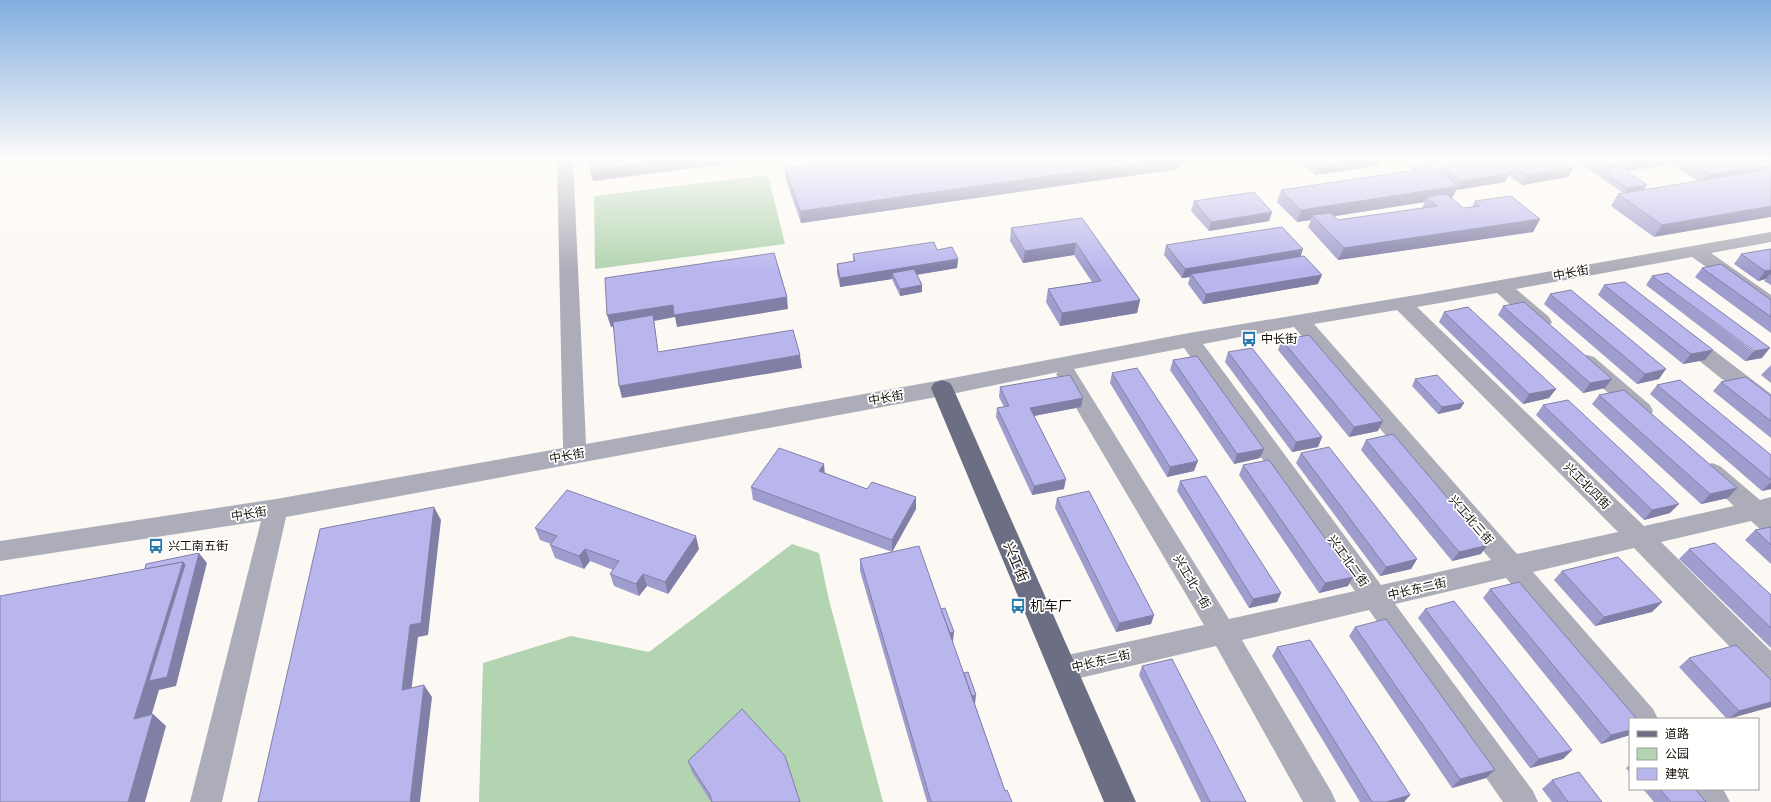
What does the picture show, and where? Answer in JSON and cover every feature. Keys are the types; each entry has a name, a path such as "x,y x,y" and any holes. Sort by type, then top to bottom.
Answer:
{"main road":[{"name":"兴工街","path":"942,388 1120,802"}],"street":[{"path":"566,196 575,454"},
{"name":"中长街","path":"0,551 276,509 942,388 1189,340 1299,320 1402,304 1771,236"},
{"path":"1694,250 1771,304"},
{"path":"1595,268 1614,283"},
{"path":"1500,285 1655,422"},
{"name":"兴工北四街","path":"1402,304 1640,538 1771,670"},
{"name":"兴工北三街","path":"1299,320 1642,718"},
{"path":"1670,328 1771,406"},
{"name":"兴工北二街","path":"1189,340 1522,802"},
{"name":"兴工北一街","path":"1061,364 1223,633 1320,802"},
{"path":"1697,458 1766,514"},
{"path":"206,802 276,509"},
{"name":"中长东二街","path":"1063,670 1640,538 1766,514"},
{"path":"1704,790 1714,802"}],"green space":[{"path":"594,196 773,196 785,244 595,269"},
{"path":"792,544 819,553 829,600 883,802 479,802 483,663 571,636 649,652"}],"building":[{"path":"795,196 903,196 800,211"},
{"path":"1224,196 1258,196 1272,212 1211,222 1194,201"},
{"path":"1287,196 1390,196 1301,210"},
{"path":"1450,196 1463,208 1480,206 1475,201 1512,196 1540,219 1344,248 1312,215 1331,213 1338,220 1437,206 1427,197"},
{"path":"1621,196 1771,196 1771,206 1662,225"},
{"path":"1082,218 1140,300 1062,313 1048,289 1101,281 1076,243 1025,251 1011,228"},
{"path":"1282,227 1303,249 1185,269 1166,245"},
{"path":"934,242 937,250 952,247 958,259 840,278 837,264 855,261 853,254"},
{"path":"1771,249 1771,270 1765,271 1741,254"},
{"path":"774,253 787,297 674,315 673,305 607,315 605,278"},
{"path":"1304,256 1322,275 1206,294 1191,274"},
{"path":"1721,264 1771,300 1771,317 1702,268"},
{"path":"914,269 922,285 900,289 892,273"},
{"path":"1668,273 1770,348 1754,351 1652,276"},
{"path":"1625,282 1713,350 1691,354 1604,285"},
{"path":"1571,290 1666,369 1645,374 1550,294"},
{"path":"1524,302 1612,379 1590,383 1503,306"},
{"path":"1468,307 1556,389 1529,394 1444,312"},
{"path":"653,315 658,352 793,330 800,355 619,386 613,322"},
{"path":"1309,335 1383,421 1354,427 1282,340"},
{"path":"1252,348 1322,437 1296,442 1228,352"},
{"path":"1197,356 1264,449 1237,454 1173,360"},
{"path":"1137,368 1198,461 1170,467 1112,373"},
{"path":"1070,375 1083,398 1030,408 1066,479 1034,486 997,408 1009,406 1000,387"},
{"path":"1437,375 1464,403 1442,407 1415,379"},
{"path":"1746,377 1771,396 1771,421 1721,382"},
{"path":"1680,380 1771,455 1771,480 1657,385"},
{"path":"1624,390 1737,488 1710,494 1599,395"},
{"path":"1568,400 1679,504 1652,510 1543,405"},
{"path":"1393,434 1488,545 1459,552 1366,440"},
{"path":"1329,447 1417,559 1386,567 1301,453"},
{"path":"779,448 824,464 819,471 867,489 872,482 916,497 892,540 751,487"},
{"path":"1269,460 1353,577 1325,583 1243,465"},
{"path":"1206,476 1281,593 1253,599 1180,481"},
{"path":"567,490 696,536 665,582 643,574 636,584 610,574 619,561 585,549 579,556 550,545 557,536 535,528"},
{"path":"1089,491 1154,615 1119,623 1057,498"},
{"path":"434,507 421,623 410,625 402,690 424,685 410,802 258,802 320,529"},
{"path":"1771,527 1771,545 1755,530"},
{"path":"1715,543 1771,595 1771,628 1689,549"},
{"path":"919,546 1005,791 1007,790 1012,802 931,802 860,559"},
{"path":"199,553 167,677 149,681 185,565 183,562 145,569 146,564"},
{"path":"1618,557 1662,602 1604,617 1562,571"},
{"path":"183,562 134,719 153,714 128,802 0,802 0,596"},
{"path":"1519,582 1636,718 1629,718 1629,730 1611,735 1490,589"},
{"path":"1454,601 1572,750 1539,759 1425,609"},
{"path":"945,608 954,632 950,633 941,609"},
{"path":"1386,619 1495,770 1460,779 1355,627"},
{"path":"1310,640 1410,795 1386,802 1372,802 1277,647"},
{"path":"1736,645 1771,680 1771,702 1739,711 1689,658"},
{"path":"1172,659 1246,802 1210,802 1142,666"},
{"path":"968,672 976,695 972,696 964,673"},
{"path":"742,709 785,756 800,802 712,802 710,795 688,761"},
{"path":"1579,772 1602,802 1568,802 1552,780"},
{"path":"1661,790 1696,790 1706,802 1671,802"}],"place":[{"name":"中长街","path":"1249,339"},
{"name":"兴工南五街","path":"156,546"},
{"name":"机车厂","path":"1018,606"}]}
